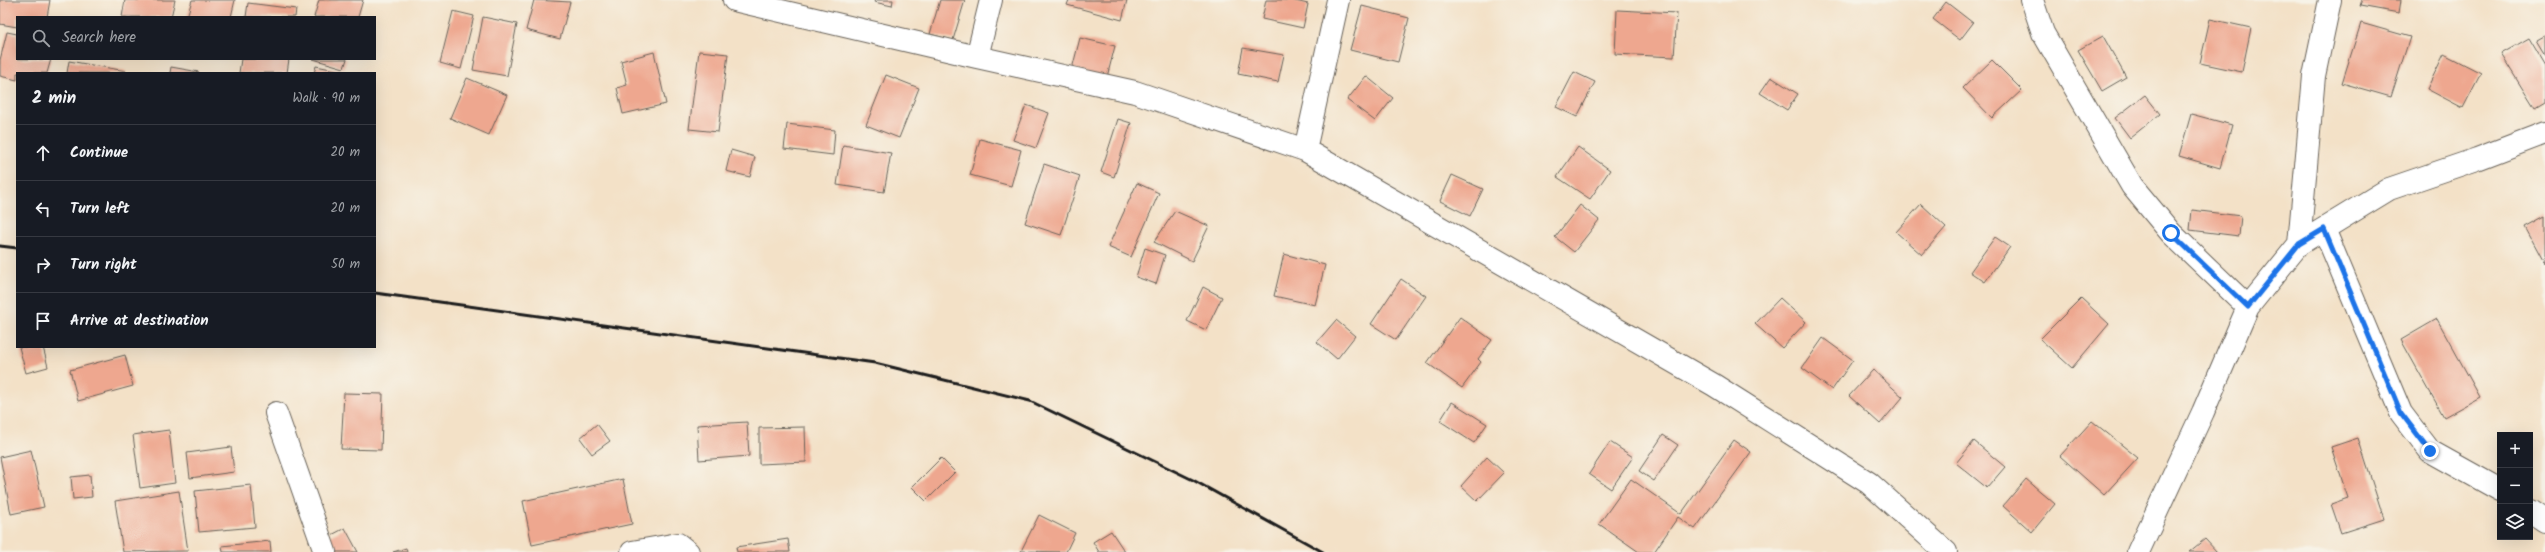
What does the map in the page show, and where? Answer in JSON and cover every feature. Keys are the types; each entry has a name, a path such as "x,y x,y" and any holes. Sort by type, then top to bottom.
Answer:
{"street":[{"path":"734,0 977,57 1135,92 1305,150 1714,385 1869,482 1946,552"},
{"path":"977,57 991,0"},
{"path":"1305,150 1338,0"},
{"path":"2032,0 2043,33 2132,186 2171,233 2248,307"},
{"path":"2299,244 2314,76 2330,0"},
{"path":"2138,552 2203,412 2248,307 2299,244 2389,189 2477,160 2545,133"},
{"path":"2324,229 2401,413 2430,451 2497,488"},
{"path":"276,414 325,552"},
{"path":"2533,513 2545,521"},
{"path":"632,552 678,544 688,552"}],"building":[{"path":"0,0 50,0 47,16 16,16 16,27 0,24"},
{"path":"125,0 175,0 171,16 122,16"},
{"path":"192,0 235,0 231,16 187,16"},
{"path":"319,0 363,0 358,16 314,16"},
{"path":"534,0 570,2 560,39 526,30"},
{"path":"875,0 893,0 892,6 874,2"},
{"path":"940,0 965,0 953,40 930,34"},
{"path":"1069,0 1127,0 1122,20 1067,5"},
{"path":"1266,0 1291,0 1308,4 1303,28 1262,19"},
{"path":"2362,0 2401,0 2399,13 2360,6"},
{"path":"1946,2 1973,23 1960,40 1933,19"},
{"path":"248,3 296,9 295,16 246,16"},
{"path":"1362,6 1409,18 1398,62 1350,50"},
{"path":"1617,10 1677,13 1674,57 1615,54"},
{"path":"453,11 474,16 461,69 440,63"},
{"path":"483,17 517,24 507,76 473,70"},
{"path":"2210,19 2251,28 2242,72 2200,63"},
{"path":"2361,23 2410,37 2391,97 2342,83"},
{"path":"7,32 16,34 16,60 51,60 47,72 16,72 16,80 0,76 0,60"},
{"path":"2103,36 2126,77 2102,91 2078,50"},
{"path":"2545,36 2545,56 2536,41"},
{"path":"1080,38 1115,46 1107,77 1072,69"},
{"path":"2529,38 2545,65 2545,103 2535,109 2501,54"},
{"path":"1243,48 1284,55 1278,82 1238,74"},
{"path":"699,51 728,54 718,132 689,129"},
{"path":"654,52 666,104 623,114 617,88 627,85 621,61"},
{"path":"2444,54 2481,73 2463,108 2427,89"},
{"path":"241,60 289,60 287,72 239,72"},
{"path":"316,60 347,60 344,68"},
{"path":"1992,60 2022,90 1992,118 1963,88"},
{"path":"69,61 126,71 126,72 67,72"},
{"path":"316,66 346,72 314,72"},
{"path":"171,67 199,72 170,72"},
{"path":"1574,72 1595,82 1577,117 1556,107"},
{"path":"886,75 919,88 899,138 866,125"},
{"path":"1366,76 1393,98 1375,121 1347,100"},
{"path":"1771,77 1798,94 1787,110 1760,93"},
{"path":"467,78 507,95 489,135 450,118"},
{"path":"2145,95 2160,114 2130,138 2115,118"},
{"path":"1026,105 1049,113 1036,148 1013,140"},
{"path":"2191,114 2232,125 2220,168 2179,156"},
{"path":"1118,119 1131,123 1114,177 1101,172"},
{"path":"787,124 835,130 833,155 784,149"},
{"path":"980,139 1021,150 1011,186 970,175"},
{"path":"843,145 891,153 884,192 837,185"},
{"path":"1578,147 1610,170 1590,199 1557,177"},
{"path":"731,150 755,157 750,177 726,171"},
{"path":"1044,164 1080,176 1061,235 1025,223"},
{"path":"1452,175 1483,189 1470,216 1440,201"},
{"path":"1137,183 1159,193 1131,257 1108,247"},
{"path":"1921,204 1946,227 1922,255 1896,232"},
{"path":"1580,205 1599,220 1574,252 1555,237"},
{"path":"2192,210 2241,216 2239,236 2190,230"},
{"path":"1175,211 1209,226 1192,261 1154,242"},
{"path":"2545,216 2545,264 2525,227"},
{"path":"1995,237 2010,247 1985,282 1970,272"},
{"path":"1145,248 1165,255 1156,284 1136,277"},
{"path":"1284,254 1325,265 1315,305 1274,296"},
{"path":"1401,279 1426,296 1396,340 1371,324"},
{"path":"1203,287 1222,297 1206,330 1187,321"},
{"path":"1780,298 1806,322 1782,348 1755,324"},
{"path":"2081,298 2109,324 2072,368 2040,339"},
{"path":"1460,317 1492,340 1478,359 1481,362 1462,388 1427,363"},
{"path":"2437,319 2480,397 2444,417 2401,340"},
{"path":"1336,320 1355,336 1337,359 1317,342"},
{"path":"1823,338 1853,360 1832,390 1802,368"},
{"path":"19,348 43,348 48,367 26,373"},
{"path":"125,355 133,386 78,401 70,370"},
{"path":"1873,370 1903,397 1880,424 1849,396"},
{"path":"344,393 383,394 381,450 341,449"},
{"path":"1452,402 1487,424 1474,443 1440,421"},
{"path":"2092,421 2138,458 2104,495 2060,456"},
{"path":"747,422 749,456 699,460 697,425"},
{"path":"597,424 610,441 592,454 580,438"},
{"path":"805,427 806,462 759,464 759,428"},
{"path":"169,430 175,483 140,488 133,435"},
{"path":"1663,435 1678,445 1654,481 1639,471"},
{"path":"2358,438 2384,519 2341,533 2331,504 2348,498 2331,447"},
{"path":"1734,440 1751,452 1695,529 1678,517 1654,552 1639,552 1599,524 1631,479 1681,514"},
{"path":"1974,441 2005,467 1987,488 1956,463"},
{"path":"1610,442 1633,457 1611,489 1589,474"},
{"path":"231,447 234,472 190,478 187,453"},
{"path":"31,450 44,507 11,514 0,457"},
{"path":"1487,457 1504,473 1477,501 1461,486"},
{"path":"941,458 955,472 926,501 912,487"},
{"path":"90,475 92,497 73,499 71,477"},
{"path":"623,479 632,524 532,545 523,501"},
{"path":"2026,479 2055,504 2032,532 2003,506"},
{"path":"251,485 255,527 199,532 195,491"},
{"path":"179,491 188,551 123,552 115,501"},
{"path":"1039,515 1075,533 1066,552 1021,551"},
{"path":"345,528 358,552 328,552 322,540"},
{"path":"1111,531 1125,552 1099,552 1093,542"},
{"path":"788,539 790,552 737,552 736,547"},
{"path":"2205,539 2217,552 2189,552"},
{"path":"270,541 271,552 223,552 222,546"},
{"path":"406,548 407,552 393,552"}],"railway":[{"path":"0,246 16,248"},
{"path":"376,293 875,363 1030,401 1193,480 1323,552"}],"route":[{"path":"2171,233 2248,307 2299,244 2324,229 2361,321 2401,413 2430,451"}]}
